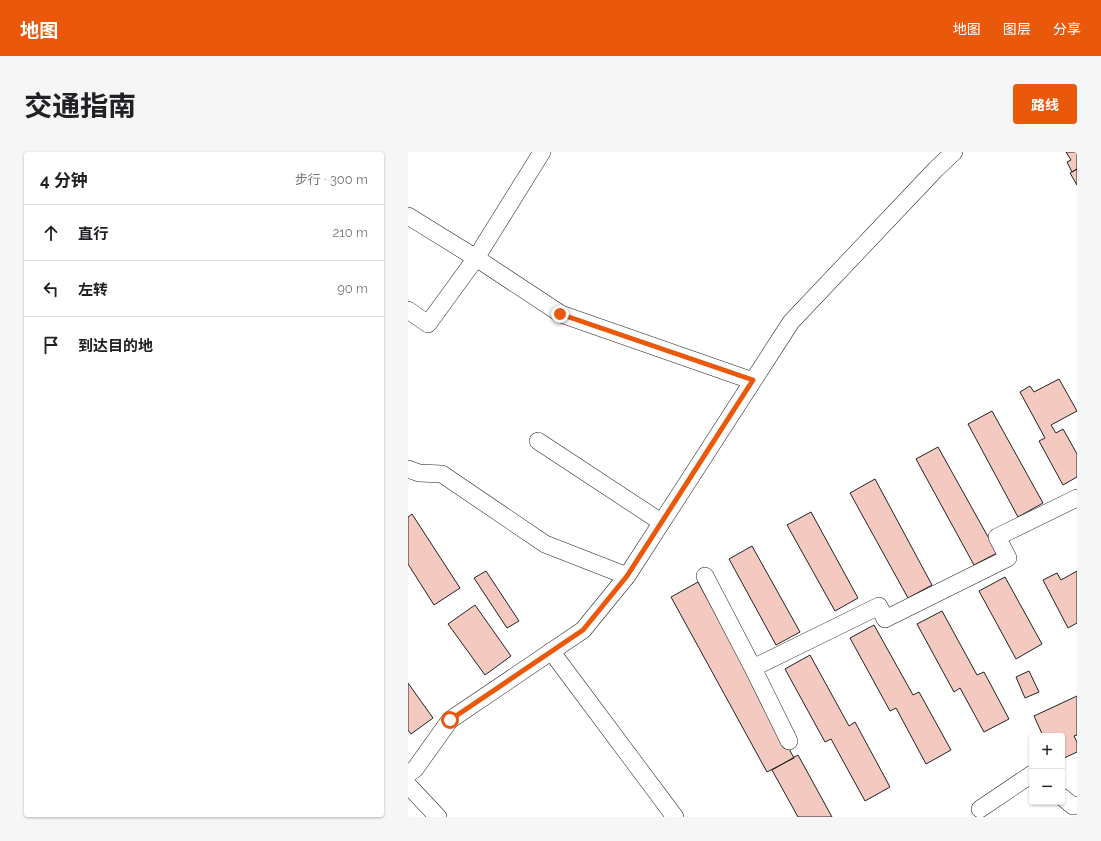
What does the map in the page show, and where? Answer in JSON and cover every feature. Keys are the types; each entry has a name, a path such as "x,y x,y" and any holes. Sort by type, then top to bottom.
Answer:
{"street":[{"path":"408,310 428,324 476,258 542,152"},
{"path":"408,774 415,769 450,720 583,630 627,576 791,322 936,169 954,152"},
{"path":"408,216 476,258 560,314 753,380"},
{"path":"538,441 661,522"},
{"path":"408,468 419,473 442,474 545,544 627,576"},
{"path":"753,668 879,606 885,619 1008,558 997,537 1077,498"},
{"path":"705,576 789,741"},
{"path":"551,651 675,817"},
{"path":"980,809 1029,776"},
{"path":"408,785 438,817"},
{"path":"1065,799 1073,806 1077,805"}],"building":[{"path":"1066,152 1077,152 1077,169 1072,172 1067,162 1071,160"},
{"path":"1077,169 1077,185 1070,173"},
{"path":"1059,379 1077,411 1051,425 1056,433 1063,429 1077,454 1077,477 1063,485 1039,441 1045,438 1020,392 1030,386 1034,392"},
{"path":"992,411 1043,503 1018,517 968,424"},
{"path":"938,447 997,553 974,565 916,459"},
{"path":"875,479 932,585 908,598 850,493"},
{"path":"811,512 858,598 835,611 787,525"},
{"path":"412,514 460,588 434,605 408,564 408,517"},
{"path":"752,546 800,632 776,645 729,559"},
{"path":"486,571 519,621 507,628 474,578"},
{"path":"1077,571 1077,623 1068,628 1043,580 1057,573 1061,580"},
{"path":"1005,577 1042,644 1016,659 979,591"},
{"path":"698,582 794,758 767,772 671,597"},
{"path":"475,605 511,656 485,675 448,624"},
{"path":"942,611 977,675 984,672 1009,719 984,732 960,688 954,692 917,624"},
{"path":"874,625 913,695 919,692 951,750 926,764 896,708 890,711 850,638"},
{"path":"810,655 849,726 855,722 890,787 865,801 831,739 825,742 785,669"},
{"path":"1029,671 1039,692 1025,698 1016,677"},
{"path":"408,683 433,718 411,734 408,730"},
{"path":"1077,696 1077,735 1074,736 1077,742 1077,752 1065,758 1065,733 1042,733 1034,716"},
{"path":"798,755 832,817 798,817 772,770"}],"route":[{"path":"450,720 583,630 627,576 753,380 560,314"}]}
